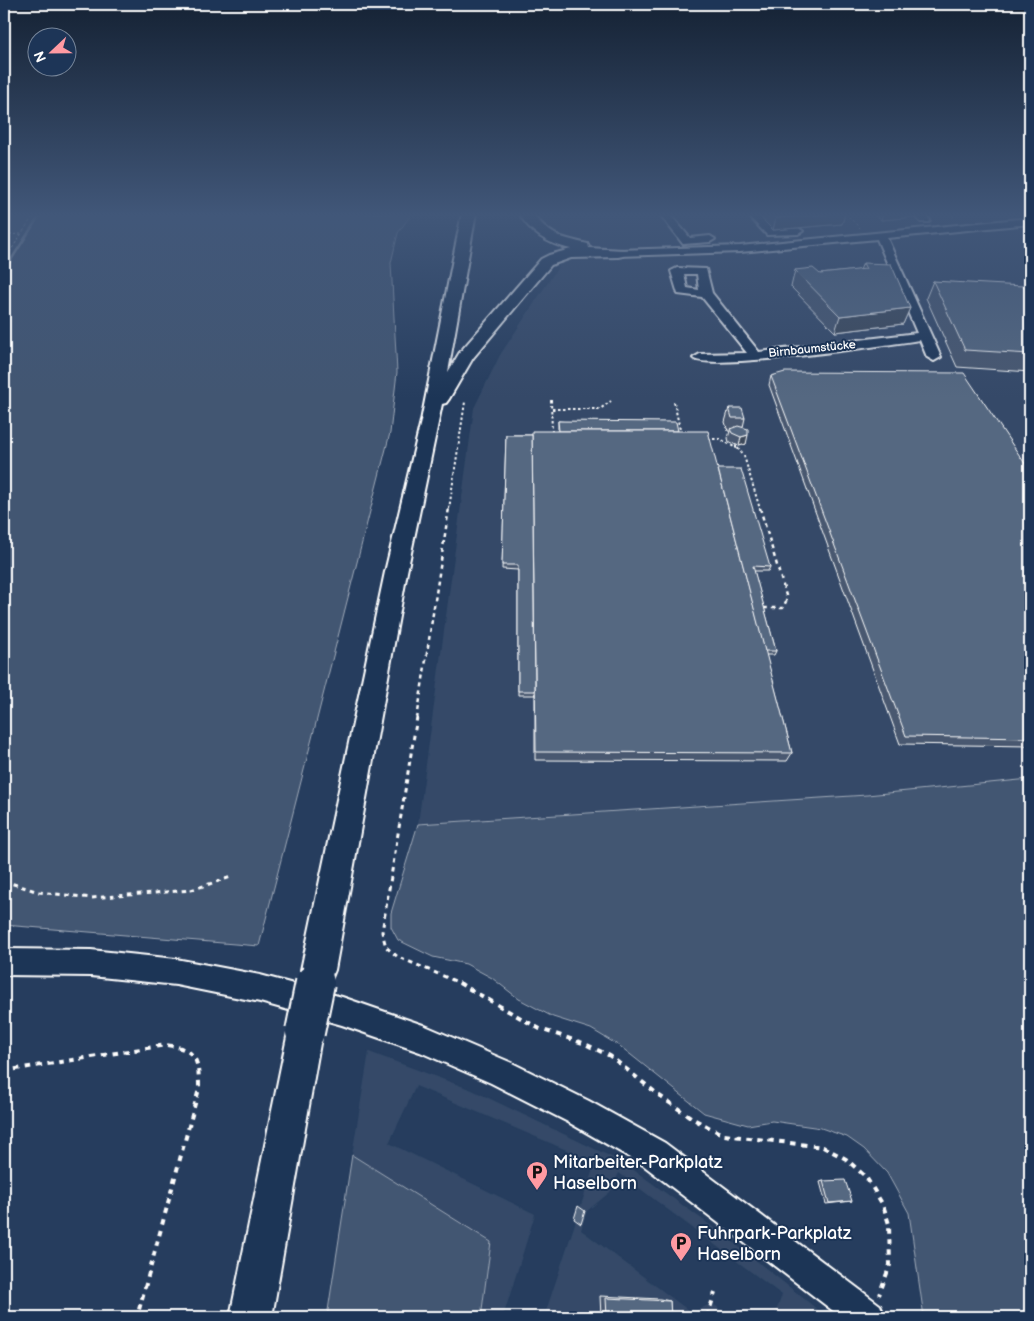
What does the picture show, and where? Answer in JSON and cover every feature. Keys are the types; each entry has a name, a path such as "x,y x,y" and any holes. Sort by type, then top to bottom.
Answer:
{"main road":[{"path":"251,1317 396,572 430,421 457,275"},
{"path":"430,421 444,392 466,356 535,275"}],"street":[{"path":"898,275 934,357"},
{"path":"706,294 755,355"},
{"name":"Birnbaumstücke","path":"700,358 732,359 925,336"},
{"path":"4,962 85,963 155,968 222,979 335,1006 399,1029 520,1082 618,1132 654,1154 873,1308"}],"path":[{"path":"552,400 552,440"},
{"path":"465,402 421,697 383,922 382,932 386,947 398,957 468,987 540,1029 610,1056 661,1097 695,1120 724,1135 823,1146 846,1159 866,1177 883,1205 889,1224 890,1265 873,1308"},
{"path":"552,409 600,409 611,402"},
{"path":"674,402 682,439"},
{"path":"707,439 720,439 736,448 736,446 744,456 787,599 783,608 762,608"},
{"path":"4,881 47,894 91,898 191,890 231,877"},
{"path":"4,1071 166,1045 185,1047 195,1056 199,1071 199,1089 137,1317"},
{"path":"707,1317 715,1293"}],"shaded area":[{"path":"4,275 392,275 397,372 390,433 259,946 4,925"},
{"path":"553,275 1030,275 1030,779 867,795 418,824 474,408 500,355"},
{"path":"1030,779 1030,1317 924,1317 909,1213 887,1173 864,1149 847,1137 821,1128 772,1121 748,1125 704,1113 621,1047 591,1029 553,1017 519,999 492,978 466,964 433,957 398,940 391,927 391,913 418,824 867,795"},
{"path":"369,1052 472,1090 624,1163 724,1235 827,1317 774,1317 782,1295 619,1173 610,1192 587,1211 581,1230 692,1313 712,1303 730,1317 544,1317 593,1169 569,1151 416,1086 389,1143 535,1214 503,1317 481,1317 491,1242 352,1155"},
{"path":"352,1155 491,1242 481,1317 327,1317"}],"building":[{"path":"800,275 896,275 910,308 840,316"},
{"path":"933,281 1023,286 1030,298 1030,354 965,350"},
{"path":"785,372 964,373 1030,471 1030,738 906,736 771,376"},
{"path":"729,408 742,408 745,418 732,418"},
{"path":"558,421 676,422 678,431 559,431"},
{"path":"738,426 748,429 748,435 741,437 732,433 730,429"},
{"path":"532,431 708,431 792,753 536,752"},
{"path":"506,435 532,435 535,691 518,691 518,565 502,565"},
{"path":"718,469 741,469 770,567 753,566 776,651 765,651"},
{"path":"845,1180 852,1201 829,1203 823,1181"},
{"path":"578,1206 585,1211 581,1224 574,1219"},
{"path":"606,1298 670,1301 671,1317 607,1317"}],"place":[{"name":"Mitarbeiter-Parkplatz Haselborn","path":"537,1191"},
{"name":"Fuhrpark-Parkplatz Haselborn","path":"681,1262"}]}
